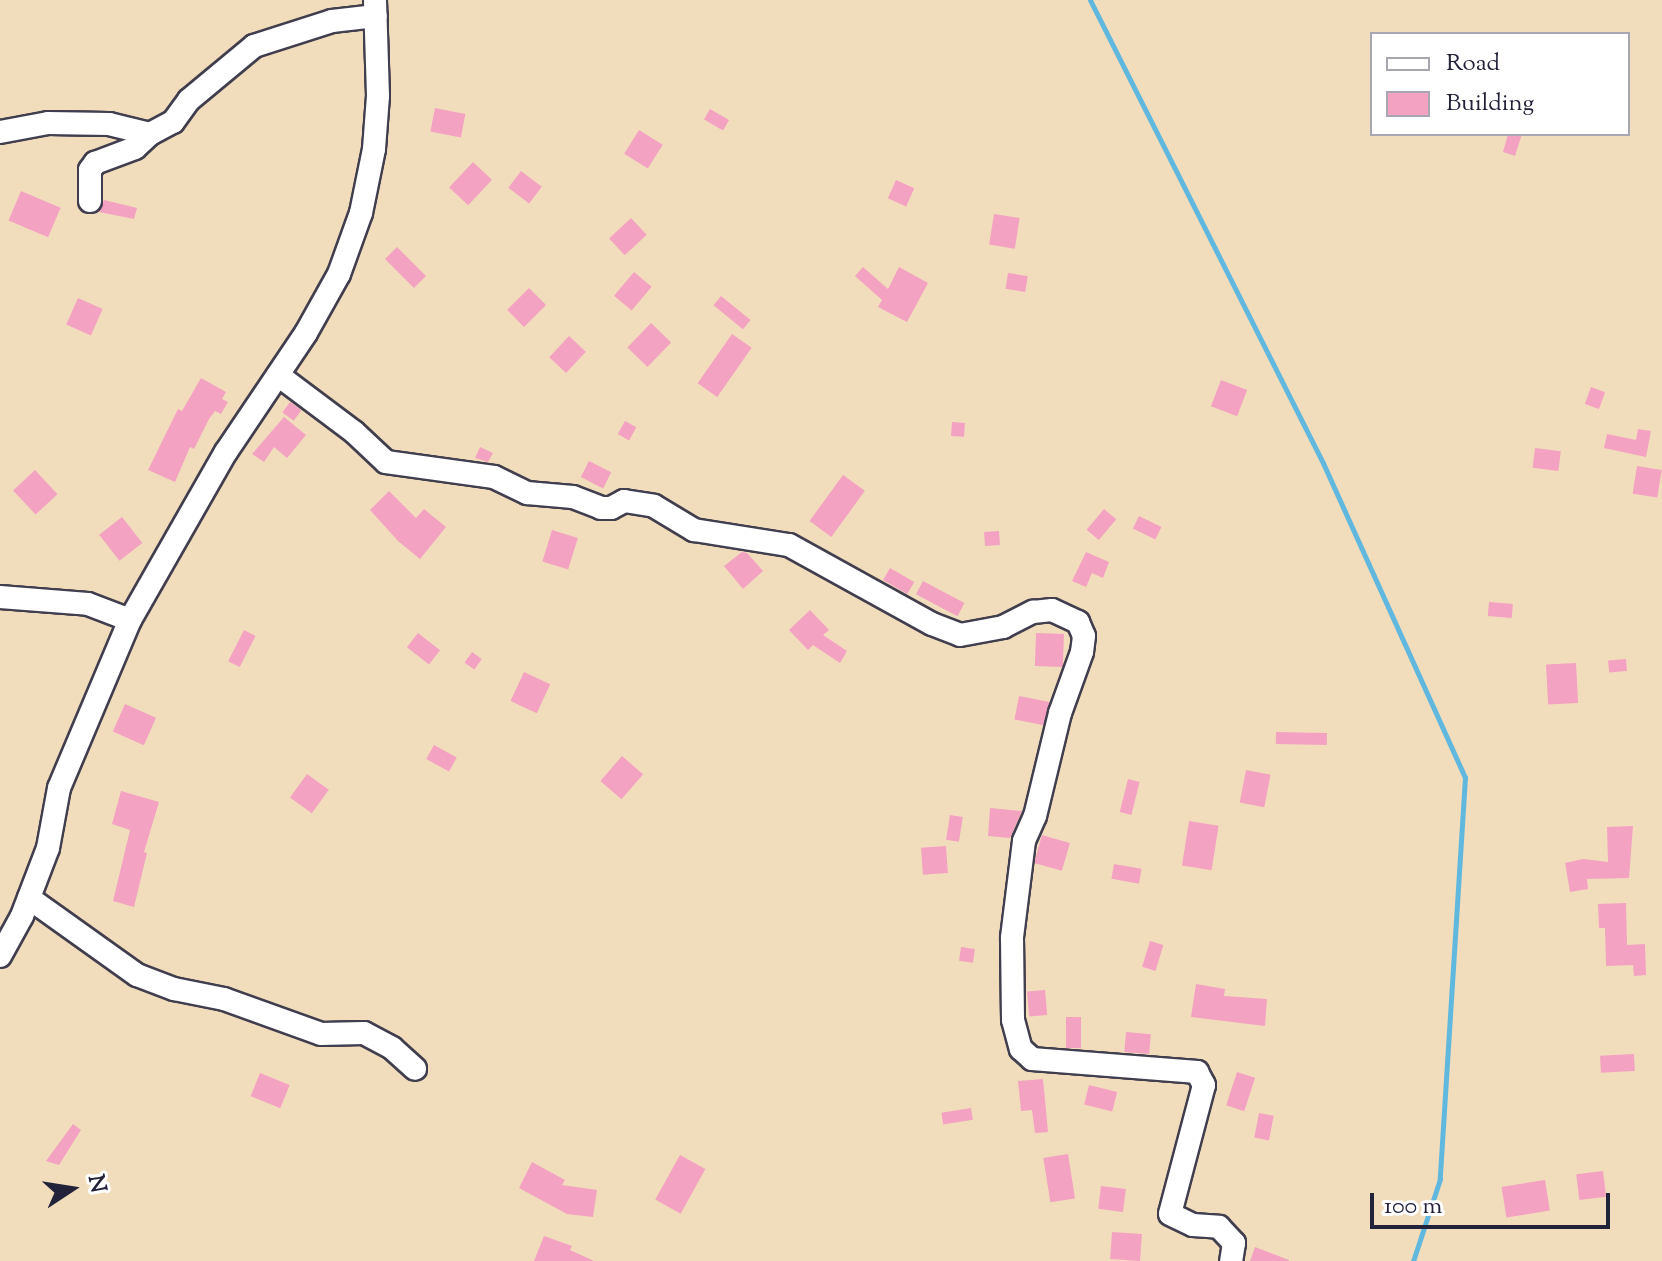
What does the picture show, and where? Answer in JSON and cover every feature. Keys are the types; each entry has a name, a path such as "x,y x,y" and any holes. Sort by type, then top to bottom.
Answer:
{"street":[{"path":"0,956 26,907 48,848 59,788 130,620 226,452 278,375 339,274 361,213 374,149 378,96 376,8 254,46 210,80 173,122 150,134 135,148 95,163 90,170 90,201"},
{"path":"0,132 48,123 109,124 150,134"},
{"path":"278,375 354,432 386,462 494,477 527,493 573,497 601,508 611,508 624,501 654,506 694,530 789,545 932,624 960,635 1003,627 1033,612 1052,610 1078,622 1084,636 1082,652 1060,713 1020,865 1012,938 1013,1020 1021,1049 1032,1059 1197,1072 1204,1085 1170,1214 1193,1225 1219,1227 1234,1243 1231,1261"},
{"path":"0,597 88,604 130,620"},
{"path":"0,928 26,907"},
{"path":"26,907 137,975 174,989 224,999 321,1034 364,1033 392,1048 415,1069"}],"building":[{"path":"435,108 465,114 461,137 430,132"},
{"path":"710,109 729,120 723,130 704,119"},
{"path":"639,130 663,145 648,169 624,154"},
{"path":"1507,136 1521,136 1515,156 1503,152"},
{"path":"473,162 492,180 468,205 449,188"},
{"path":"521,171 542,187 529,203 508,188"},
{"path":"896,180 914,188 906,206 888,198"},
{"path":"21,191 61,208 48,237 8,220"},
{"path":"104,200 137,208 134,219 99,212"},
{"path":"994,214 1020,218 1015,249 989,245"},
{"path":"631,218 647,235 625,255 609,238"},
{"path":"397,247 426,276 414,288 385,259"},
{"path":"863,267 888,289 899,267 928,283 907,322 878,307 882,300 855,276"},
{"path":"634,272 652,287 632,311 614,296"},
{"path":"1008,273 1028,276 1025,292 1005,289"},
{"path":"529,288 546,305 524,327 507,310"},
{"path":"721,296 751,320 743,329 713,305"},
{"path":"78,298 103,309 91,335 66,324"},
{"path":"651,323 671,342 648,367 627,347"},
{"path":"732,334 752,348 717,397 698,383"},
{"path":"569,336 586,352 566,373 549,357"},
{"path":"201,378 226,392 222,399 228,402 221,414 215,411 209,419 194,449 190,447 175,482 148,470 178,409 182,411"},
{"path":"1221,380 1247,390 1237,416 1211,406"},
{"path":"1591,387 1605,392 1599,409 1585,404"},
{"path":"290,402 301,410 294,421 282,413"},
{"path":"284,417 306,435 287,458 274,447 264,462 252,454"},
{"path":"625,421 636,427 629,440 618,434"},
{"path":"952,422 965,423 964,437 951,436"},
{"path":"1638,429 1651,431 1646,457 1604,448 1607,434 1636,440"},
{"path":"480,447 493,453 488,462 475,458"},
{"path":"1535,448 1561,451 1558,471 1533,468"},
{"path":"589,461 611,472 603,488 581,477"},
{"path":"1637,466 1662,470 1657,498 1633,494"},
{"path":"35,470 58,494 36,515 13,490"},
{"path":"843,475 865,491 831,537 809,521"},
{"path":"389,491 416,518 424,509 446,527 420,559 398,541 370,510"},
{"path":"1104,509 1116,519 1099,540 1087,530"},
{"path":"1139,516 1161,527 1155,540 1133,529"},
{"path":"122,517 142,543 119,561 99,535"},
{"path":"552,530 578,538 568,569 542,562"},
{"path":"999,531 1000,545 985,546 984,532"},
{"path":"742,552 747,553 763,571 743,589 724,566"},
{"path":"1086,552 1109,562 1103,578 1092,573 1086,587 1072,581"},
{"path":"890,568 914,582 907,594 883,580"},
{"path":"923,581 964,603 957,616 916,594"},
{"path":"1489,602 1513,604 1512,618 1488,616"},
{"path":"810,610 829,630 823,635 847,651 840,663 813,645 808,650 789,630"},
{"path":"244,630 256,636 240,667 228,661"},
{"path":"418,633 440,650 429,664 407,647"},
{"path":"1036,633 1064,634 1063,667 1035,666"},
{"path":"472,652 482,659 474,670 465,663"},
{"path":"1626,659 1627,671 1609,673 1608,661"},
{"path":"1576,663 1578,703 1548,705 1546,665"},
{"path":"524,672 550,684 537,713 510,701"},
{"path":"1019,696 1049,702 1045,725 1014,720"},
{"path":"125,704 156,718 144,745 113,731"},
{"path":"1276,732 1327,733 1327,745 1276,744"},
{"path":"434,745 457,758 449,772 426,759"},
{"path":"622,756 643,774 621,799 600,781"},
{"path":"1246,770 1271,775 1264,807 1240,802"},
{"path":"307,774 329,790 312,813 290,797"},
{"path":"1128,779 1140,782 1131,815 1120,812"},
{"path":"121,791 159,802 144,852 147,853 134,907 113,901 130,830 112,824"},
{"path":"990,808 1022,811 1010,838 988,836"},
{"path":"950,815 963,817 959,842 946,840"},
{"path":"1189,821 1219,826 1212,870 1182,865"},
{"path":"1633,826 1629,878 1587,879 1588,889 1570,892 1565,863 1583,859 1608,862 1607,827"},
{"path":"1042,835 1070,843 1062,871 1034,863"},
{"path":"946,846 948,873 923,875 921,848"},
{"path":"1114,864 1142,869 1139,884 1111,879"},
{"path":"1626,903 1627,945 1645,944 1646,975 1634,976 1633,965 1606,966 1605,928 1599,928 1598,904"},
{"path":"1150,941 1163,945 1155,971 1142,967"},
{"path":"961,947 975,949 973,963 959,961"},
{"path":"1196,984 1225,989 1224,996 1267,999 1265,1026 1191,1017"},
{"path":"1045,990 1047,1015 1029,1016 1027,992"},
{"path":"1066,1017 1081,1017 1081,1048 1066,1048"},
{"path":"1126,1032 1151,1034 1149,1054 1124,1052"},
{"path":"1634,1054 1635,1071 1601,1073 1600,1056"},
{"path":"1237,1072 1255,1078 1244,1111 1226,1105"},
{"path":"260,1073 290,1085 280,1108 251,1096"},
{"path":"1043,1079 1048,1132 1035,1133 1032,1110 1021,1111 1018,1081"},
{"path":"1089,1085 1117,1092 1112,1111 1084,1104"},
{"path":"971,1108 973,1120 943,1125 941,1113"},
{"path":"1259,1113 1274,1116 1269,1140 1254,1138"},
{"path":"73,1124 81,1130 59,1165 46,1161"},
{"path":"1068,1154 1075,1198 1050,1202 1043,1158"},
{"path":"680,1155 705,1169 681,1214 655,1200"},
{"path":"532,1162 565,1180 562,1185 597,1190 593,1217 567,1214 519,1188"},
{"path":"1603,1171 1606,1197 1579,1200 1576,1174"},
{"path":"1545,1180 1550,1211 1506,1218 1502,1187"},
{"path":"1101,1186 1126,1189 1123,1212 1098,1209"},
{"path":"1112,1232 1142,1234 1140,1261 1110,1259"},
{"path":"544,1236 572,1246 570,1250 594,1261 534,1261"},
{"path":"1255,1247 1289,1260 1289,1261 1250,1261"}],"waterway":[{"path":"1090,0 1323,463 1465,777 1440,1179 1413,1261"}]}
